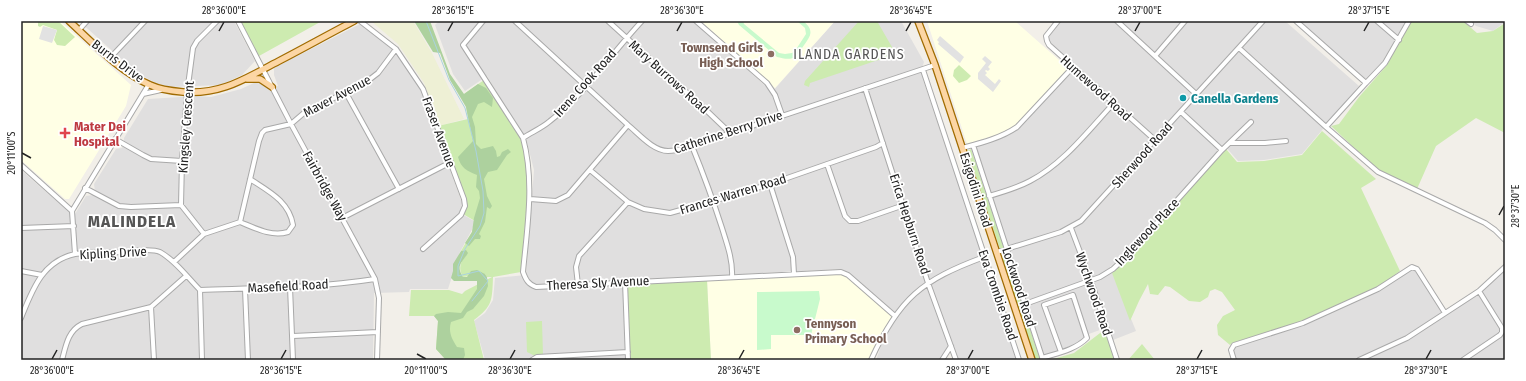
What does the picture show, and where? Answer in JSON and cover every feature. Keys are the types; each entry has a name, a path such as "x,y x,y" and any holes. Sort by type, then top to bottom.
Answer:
{"main road":[{"name":"Burns Drive","path":"69,21 110,58 127,71 162,90 187,92 217,90 246,79 262,69 354,21"},
{"name":"Esigodini Road","path":"918,21 935,65 1032,360"},
{"path":"246,79 260,79 272,87"}],"street":[{"path":"79,30 87,21"},
{"path":"110,58 145,21"},
{"name":"Kingsley Crescent","path":"181,205 182,161 187,92 195,44 217,21"},
{"name":"Fairbridge Way","path":"238,21 291,124 375,279 379,298 377,360"},
{"name":"Fraser Avenue","path":"360,21 396,49 423,88 464,199 465,206 461,215 423,249"},
{"name":"Theresa Sly Avenue","path":"483,21 463,45 523,138 528,153 530,199 523,272 526,281 536,287 841,272 895,316"},
{"name":"Catherine Berry Drive","path":"515,21 628,126 662,151 672,151 692,146 935,65"},
{"name":"Mary Burrows Road","path":"608,21 730,133"},
{"name":"Irene Cook Road","path":"523,138 556,116 586,86 642,21"},
{"path":"696,21 767,83 775,95 782,115"},
{"name":"Humewood Road","path":"1058,21 1048,32 1046,36 1047,41 1113,104 1155,140"},
{"path":"1117,21 1196,94"},
{"path":"1155,56 1185,21"},
{"name":"Sherwood Road","path":"997,252 1042,239 1071,228 1081,221 1263,21"},
{"path":"1296,21 1366,83"},
{"path":"1377,21 1399,40"},
{"path":"1326,127 1385,63 1409,21"},
{"path":"1239,48 1378,172 1485,223 1505,240"},
{"name":"Maver Avenue","path":"291,124 305,112 346,93 375,76 396,49"},
{"path":"962,148 1008,133 1017,127 1073,67"},
{"name":"Eva Crombie Road","path":"923,70 1019,360"},
{"path":"75,254 72,211 149,84"},
{"name":"Erica Hepburn Road","path":"865,88 928,283 956,360"},
{"path":"143,94 162,90"},
{"path":"346,93 399,189"},
{"path":"989,196 1025,184 1040,175 1062,157 1113,104"},
{"path":"1181,112 1222,150"},
{"name":"Inglewood Place","path":"1025,304 1091,281 1107,273 1129,254 1222,150 1251,122"},
{"path":"240,222 262,133 265,130 291,124"},
{"path":"530,199 548,201 561,200 573,190 628,126"},
{"path":"115,139 151,158 182,161"},
{"path":"1229,143 1265,143 1286,141"},
{"name":"Frances Warren Road","path":"590,170 628,202 644,209 670,213 770,184 876,147 883,143"},
{"name":"Lockwood Road","path":"973,145 1042,359"},
{"path":"692,146 714,201 733,265 732,277"},
{"path":"342,218 450,162"},
{"path":"827,164 845,216 850,221 858,221 904,205"},
{"path":"21,165 72,211"},
{"path":"174,262 204,234 240,222 263,232 272,234 288,232 292,225 292,220 280,200 250,179"},
{"path":"770,184 793,257 794,274"},
{"path":"86,188 119,206 181,205 204,234"},
{"path":"578,285 576,267 579,256 628,202"},
{"path":"21,228 74,226"},
{"name":"Wychwood Road","path":"1071,228 1091,281 1117,360"},
{"name":"Kipling Drive","path":"21,317 32,290 42,275 51,266 75,254 156,250 174,262 200,290"},
{"path":"871,360 878,344 895,316 913,295 928,283 954,268 984,257"},
{"path":"1234,360 1231,350 1234,345 1303,323 1378,289 1412,267 1417,269 1445,313"},
{"path":"1359,360 1407,338 1478,291 1505,268"},
{"path":"21,271 42,275"},
{"path":"62,360 68,340 75,327 151,307 186,276"},
{"name":"Masefield Road","path":"200,290 290,287 352,283 375,279"},
{"path":"625,282 628,360"},
{"path":"290,287 293,360"},
{"path":"245,289 248,360"},
{"path":"200,290 202,360"},
{"path":"1463,360 1500,335 1502,332 1502,328 1478,291"},
{"path":"1042,359 1074,348 1087,338 1073,295 1044,305 1061,352"},
{"path":"151,307 154,360"},
{"path":"293,336 378,332"},
{"path":"942,360 951,346"},
{"path":"532,360 537,357 628,352"}],"shaded area":[{"name":"Mater Dei Hospital","path":"21,21 60,21 131,85 126,106 69,199 65,199 21,160"},
{"path":"79,21 234,21 255,61 242,75 221,85 171,87 156,83 137,73"},
{"path":"371,21 413,21 432,53 464,119 439,126 424,83 398,44"},
{"path":"439,21 694,21 772,92 835,21 901,21 924,62 922,68 923,80 1018,360 959,360 952,342 941,360 876,360 881,346 898,315 842,269 624,280 627,360 485,360 474,321 485,313 493,300 495,278 526,275 534,170 526,139 487,76 465,91 453,74 435,25"},
{"name":"Townsend Girls High School","path":"701,21 835,21 775,88"},
{"path":"927,21 1015,21 1067,67 1066,72 1016,125 1008,131 967,144"},
{"path":"1061,21 1285,21 1359,86 1302,154 1264,160 1238,161 1224,145 1127,252 1110,267 1136,331 1113,340 1108,327 1086,335 1086,337 1073,347 1043,356 976,146 1009,135 1019,128 1075,66 1049,41 1049,35"},
{"path":"1298,21 1406,21 1381,64 1368,79 1363,78"},
{"path":"1471,21 1505,22 1493,31 1476,26"},
{"path":"360,24 394,49 421,90 462,203 460,213 476,222 460,252 448,289 410,289 409,292 374,293 373,360 21,360 21,170 69,212 75,214 86,196 93,195 95,191 94,184 116,149 122,148 124,138 148,99 196,96 211,97 241,89 258,81 267,85 270,90 278,86 274,75 274,68"},
{"path":"43,26 57,30 52,43 39,39"},
{"path":"940,36 964,57 960,63 938,44 939,42 937,40"},
{"path":"985,56 992,62 988,67 990,69 985,71 987,73 985,75 995,84 999,79 1001,81 993,92 978,79 978,73 986,63 982,59"},
{"path":"1411,268 1416,270 1445,314 1478,292 1505,269 1505,360 1235,360 1232,350 1234,346 1305,324 1379,290"},
{"name":"Tennyson Primary School","path":"840,273 847,276 893,316 871,360 711,360 707,278"}],"green space":[{"path":"38,21 58,21 75,37 65,46 57,45 54,40 57,30 43,25 40,27 38,26"},
{"path":"240,21 322,21 259,56"},
{"path":"414,21 430,21 450,74 464,94 478,84 486,88 493,98 492,107 484,102 478,104 472,117 475,127 476,144 481,149 493,146 497,157 508,149 511,152 507,155 497,170 488,172 484,179 487,196 492,206 490,209 487,207 485,222 479,234 481,236 480,239 475,239 469,246 465,243 472,232 474,218 480,198 479,191 476,187 477,175 465,169 458,157 473,141 466,107 450,80 440,53 433,52"},
{"path":"737,21 743,21 744,24 779,53 785,54 795,51 806,34 805,28 797,21 805,22 809,27 810,33 805,44 795,57 785,59 777,57 739,25"},
{"path":"859,21 877,21 896,54 810,83 809,87 804,85 805,81"},
{"path":"1411,21 1463,21 1477,33 1493,31 1505,23 1505,133 1476,118 1436,146 1417,189 1378,170 1331,126 1339,124 1359,97 1387,65"},
{"path":"959,65 971,76 967,80 959,83 953,76 954,70"},
{"path":"484,80 521,138 525,153 527,200 521,272 493,277 492,297 490,302 485,311 474,320 484,360 446,360 436,349 438,321 434,316 409,316 411,290 449,290 462,294 492,277 487,277 485,274 463,277 461,274 460,266 466,256 466,250 461,251 472,232 475,221 463,214 466,206 438,126 468,119 464,94"},
{"path":"1322,131 1376,179 1361,188 1400,271 1377,288 1302,321 1232,343 1230,345 1218,335 1217,325 1223,316 1235,310 1222,292 1215,289 1210,291 1208,297 1200,302 1189,301 1170,287 1165,286 1158,295 1150,294 1148,284 1130,321 1112,273 1226,149 1237,162 1264,161 1302,155"},
{"path":"971,149 1004,248 1000,249 967,151"},
{"path":"466,250 468,253 462,261 460,267 463,277 467,277 471,271 477,270 485,274 487,277 488,286 484,296 473,309 467,312 463,318 451,322 450,332 457,347 464,348 465,355 463,360 446,360 436,349 438,321 434,316 436,314 448,312 461,313 477,289 477,281 454,281 451,278 453,264 461,251"},
{"path":"1006,255 1040,360 1035,360 1001,257"},
{"path":"707,280 711,360 628,360 626,287 631,284"},
{"path":"819,291 820,299 811,335 771,335 771,349 757,350 757,292"},
{"path":"542,321 543,355 535,356 527,352 526,322"},
{"path":"1104,330 1115,360 1050,360 1074,353"},
{"path":"1142,344 1155,360 1136,360 1134,358 1132,360 1128,360"}],"waterway":[{"path":"426,21 449,80 465,108 476,151 483,191 484,213 480,226 465,249 458,266 458,276 479,271 488,281 472,301"}],"place":[{"name":"Townsend Girls High School","path":"771,54"},
{"name":"Canella Gardens","path":"1183,98"},
{"name":"Mater Dei Hospital","path":"65,133"},
{"name":"Tennyson Primary School","path":"797,330"}],"district":[{"name":"ILANDA GARDENS","path":"849,54"},
{"name":"MALINDELA","path":"132,221"}]}
